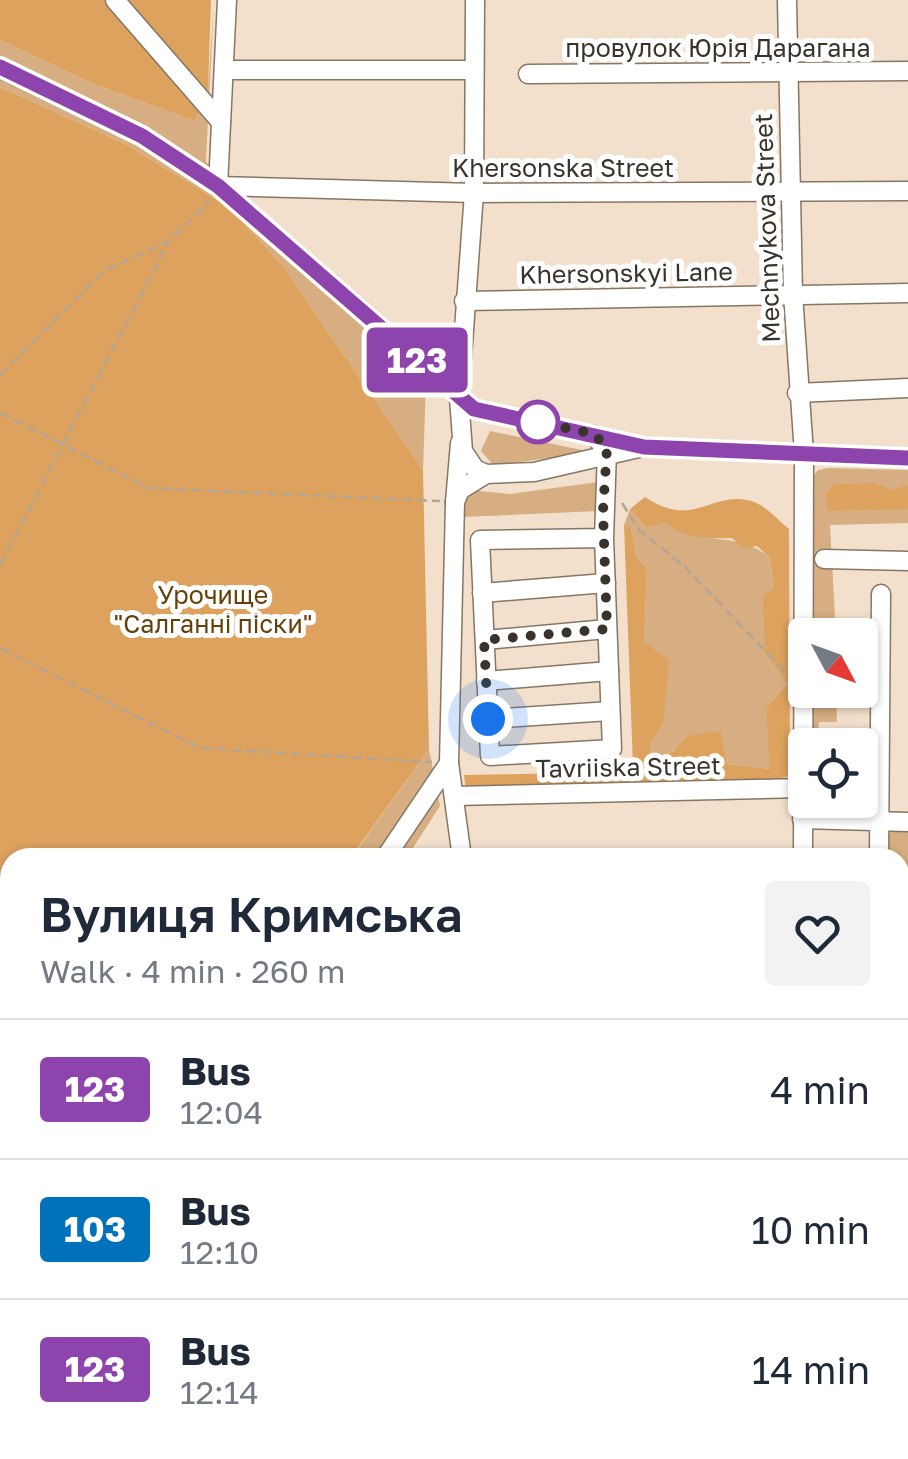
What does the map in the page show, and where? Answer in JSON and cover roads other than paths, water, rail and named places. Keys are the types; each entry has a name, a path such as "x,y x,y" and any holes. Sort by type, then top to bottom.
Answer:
{"street":[{"path":"115,0 221,122"},
{"path":"218,186 228,0"},
{"path":"461,848 449,763 455,502 464,417 459,398 474,193 475,0"},
{"name":"Mechnykova Street","path":"787,0 793,294 804,454 803,618"},
{"path":"0,68 142,136 218,186 474,409 644,447 908,458"},
{"path":"224,70 474,70"},
{"name":"провулок Юрія Дарагана","path":"528,74 908,71"},
{"name":"Khersonska Street","path":"218,186 474,193 908,191"},
{"name":"Khersonskyi Lane","path":"464,301 908,293"},
{"path":"797,393 908,388"},
{"path":"461,438 490,411"},
{"path":"594,434 604,443 606,458 604,538 612,749 490,756 480,540 604,538"},
{"path":"461,438 470,463 486,474"},
{"path":"455,502 460,490 486,474 534,472 644,447"},
{"path":"824,559 908,561"},
{"path":"482,592 606,583"},
{"path":"878,848 881,594"},
{"path":"484,640 607,629"},
{"path":"486,681 609,672"},
{"path":"488,719 610,710"},
{"path":"392,848 449,763"},
{"name":"Tavriiska Street","path":"455,796 788,788"},
{"path":"802,820 908,822"},
{"name":"Mechnykova Street","path":"802,820 803,848"}],"park label":[{"name":"Урочище \"Салганні піски\"","path":"213,610"}]}
